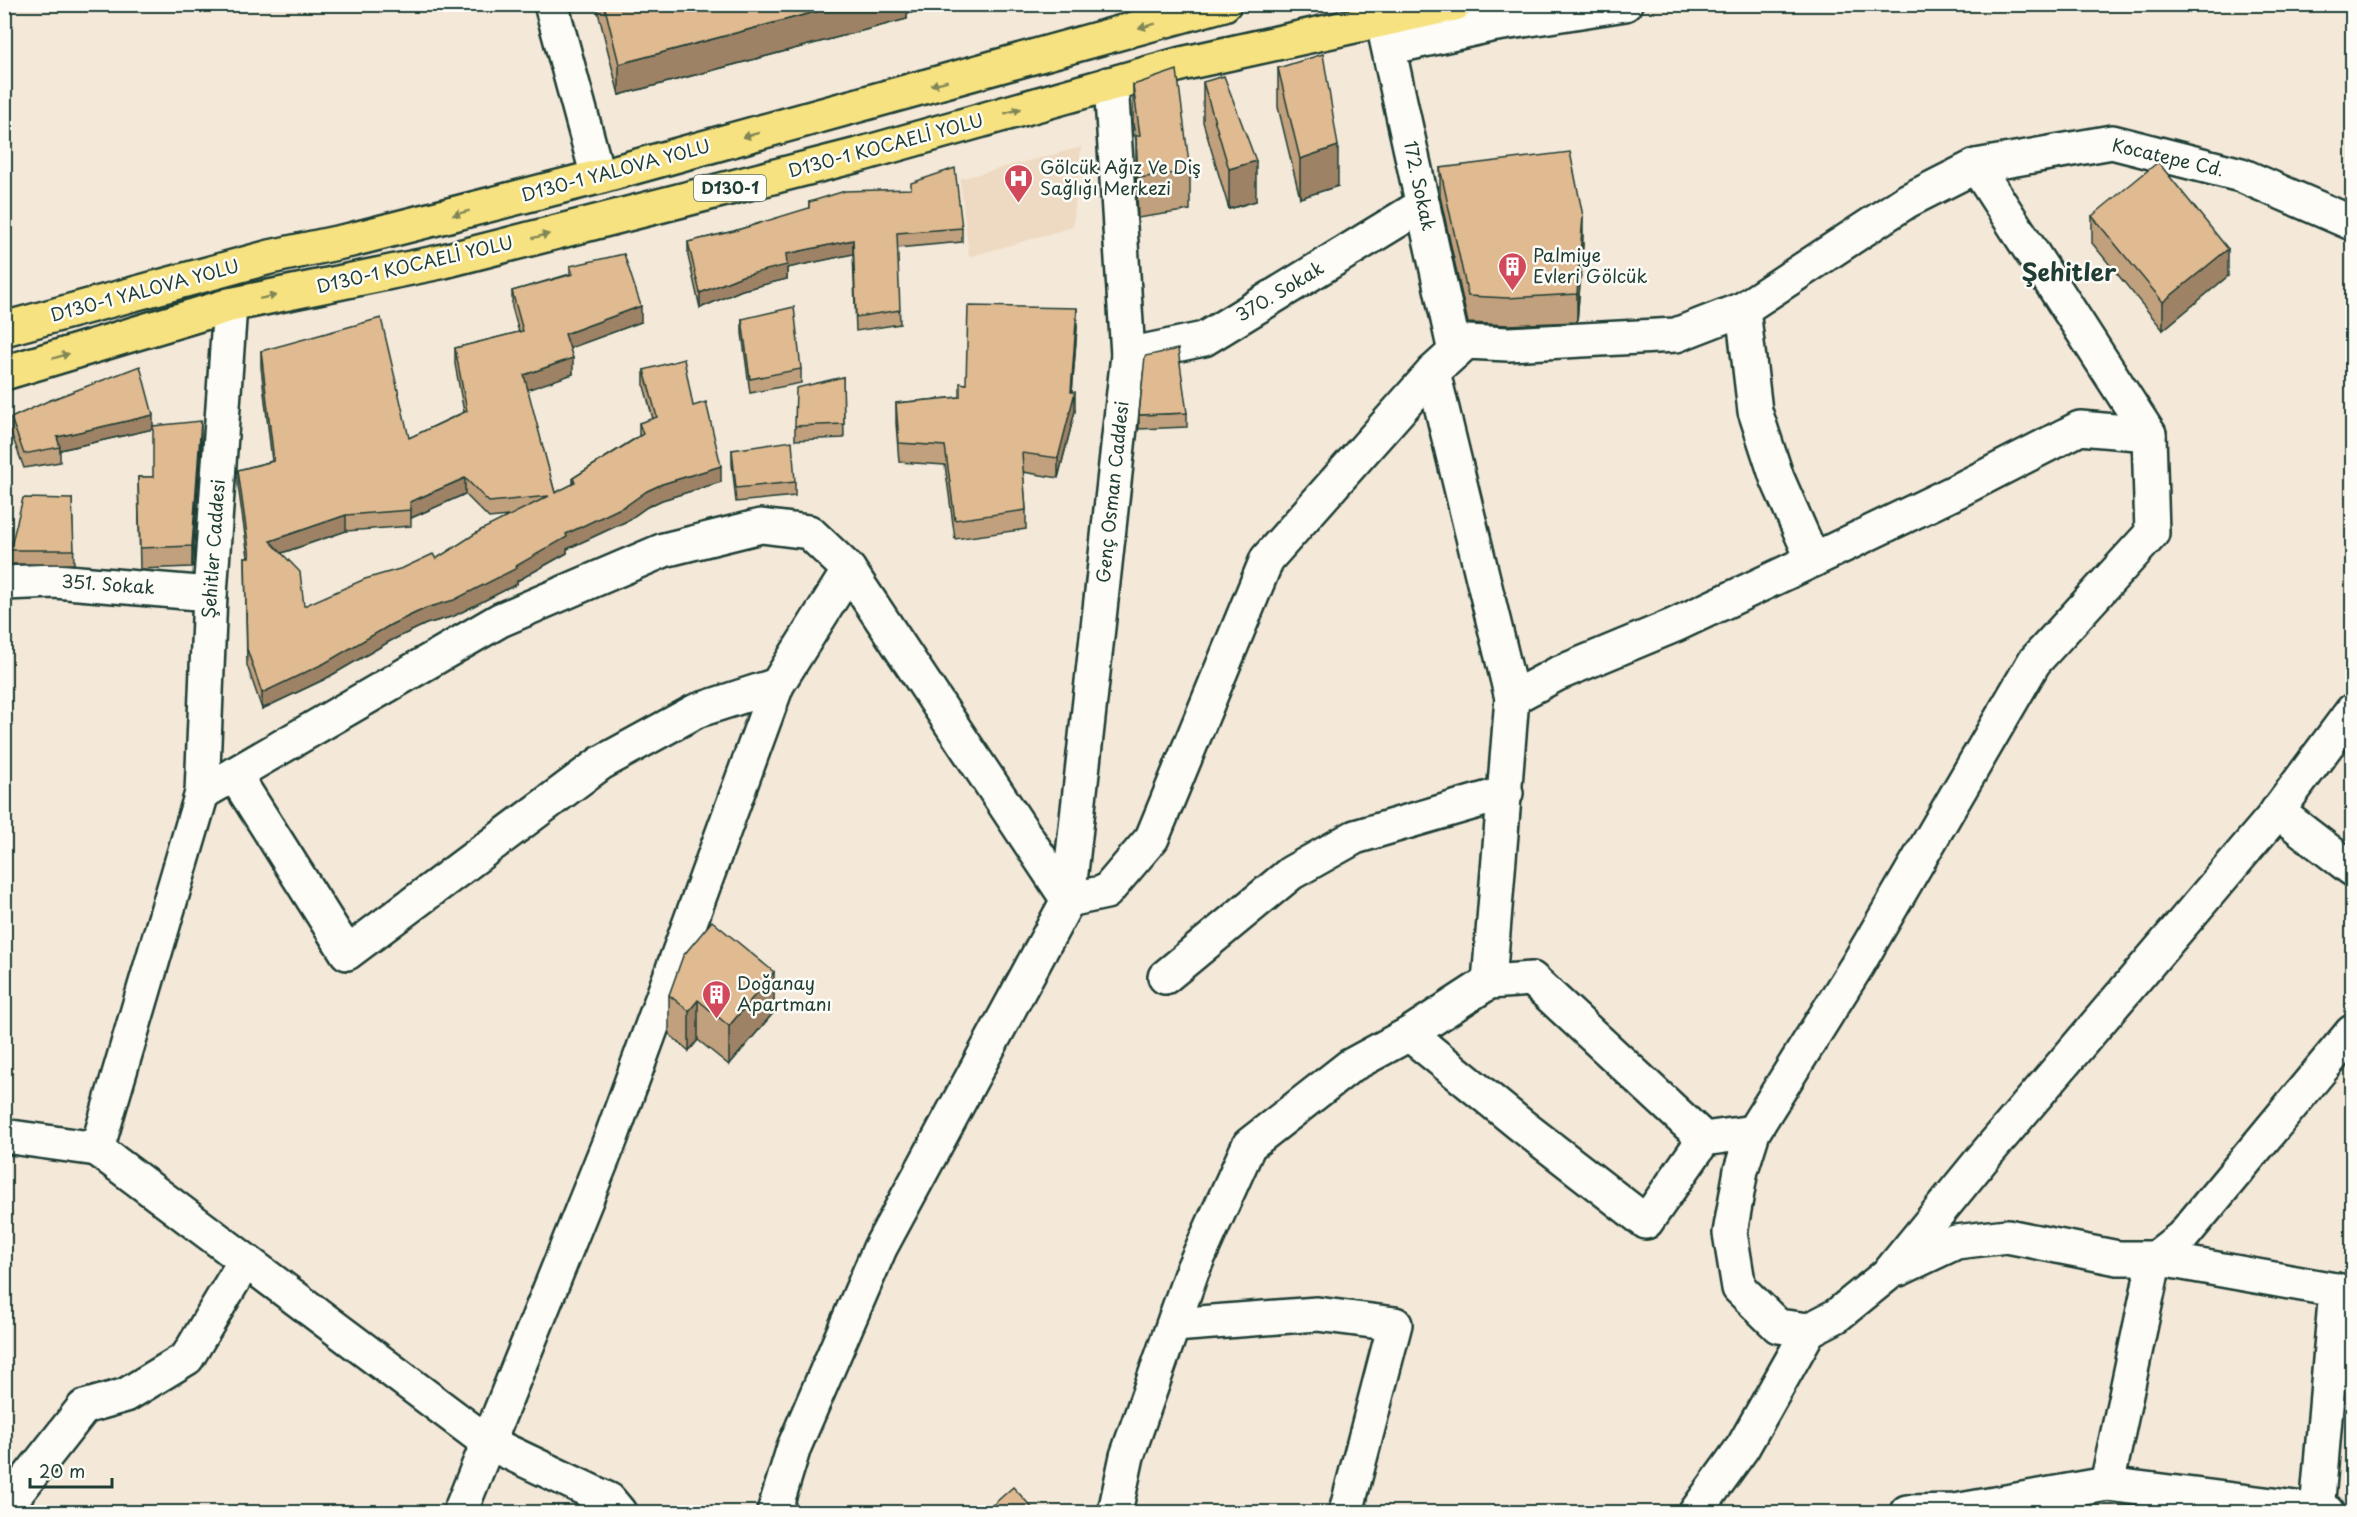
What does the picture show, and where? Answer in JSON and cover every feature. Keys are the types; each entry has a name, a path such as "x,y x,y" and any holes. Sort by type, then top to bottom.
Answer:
{"highway":[{"name":"D130-1 YALOVA YOLU","path":"4,329 270,257 362,238 598,177 1224,4"},
{"name":"D130-1 KOCAELİ YOLU","path":"4,373 230,305 440,262 862,154 1181,64 1386,34 1455,4"}],"street":[{"path":"551,4 598,177"},
{"path":"1386,34 1491,26 1625,4"},
{"name":"172. Sokak","path":"1386,34 1423,205 1444,362 1512,698 1489,982"},
{"name":"Genç Osman Caddesi","path":"1068,900 1128,355 1112,99 1108,84"},
{"name":"Kocatepe Cd.","path":"1444,362 1466,342 1508,344 1676,335 1743,309 1907,201 1976,166 2112,142 2241,175 2352,223"},
{"path":"1809,1330 1778,1326 1739,1288 1730,1233 1741,1170 1753,1132 1858,964 2034,662 2152,533 2149,434 1976,166"},
{"name":"370. Sokak","path":"1128,355 1204,339 1423,205"},
{"name":"Şehitler Caddesi","path":"97,1149 202,794 210,594 230,305"},
{"path":"1743,309 1755,411 1777,478 1813,560"},
{"path":"774,1512 794,1447 880,1248 1068,900 1106,892 1152,838 1267,559 1444,362"},
{"path":"1512,698 1557,674 1675,625 1813,560 1959,490 2080,428 2149,434"},
{"path":"202,794 500,620 664,549 760,526 809,532 849,570 1068,900"},
{"path":"460,1512 611,1138 777,685 849,570"},
{"name":"351. Sokak","path":"4,583 55,581 210,594"},
{"path":"234,774 347,953 601,763 696,711 777,685"},
{"path":"1696,1512 1743,1447 1809,1330 1836,1316 1889,1273 1982,1159 2277,811 2352,711"},
{"path":"1165,977 1291,873 1354,837 1506,793"},
{"path":"2277,811 2352,869"},
{"path":"1115,1512 1127,1456 1192,1271 1249,1144 1350,1066 1410,1034 1489,982 1532,979 1704,1139"},
{"path":"2107,1484 2155,1258 2182,1237 2352,1032"},
{"path":"1410,1034 1521,1125 1646,1222 1704,1139 1753,1132"},
{"path":"4,1136 97,1149 487,1442 609,1500 619,1512"},
{"path":"1889,1273 1956,1242 2007,1236 2118,1258 2155,1258 2344,1292 2322,1512 2107,1484 1955,1511 1907,1512"},
{"path":"6,1512 11,1500 84,1407 126,1395 186,1358 245,1261"},
{"path":"1174,1325 1317,1314 1395,1324 1346,1512"}],"shaded area":[{"name":"Gölcük Ağız Ve Diş Sağlığı Merkezi","path":"1081,147 1073,227 969,257 960,179"}],"building":[{"path":"604,4 845,4 619,64"},
{"path":"1323,54 1338,146 1300,159 1278,68"},
{"path":"1177,70 1190,171 1138,178 1136,136 1140,135 1133,85"},
{"path":"1224,76 1256,161 1229,169 1203,82"},
{"name":"Palmiye Evleri Gölcük","path":"1570,152 1583,216 1577,294 1508,298 1468,296 1440,168"},
{"path":"2158,162 2228,249 2163,302 2092,216"},
{"path":"955,168 962,228 897,233 900,310 856,317 853,240 786,254 787,265 742,276 700,293 688,242 734,231 809,208 809,202 845,191 911,189 911,183"},
{"path":"624,254 641,306 565,334 573,358 524,375 555,493 575,483 573,478 643,434 639,423 657,417 644,370 684,359 693,406 706,402 721,466 662,484 647,491 627,505 566,534 567,537 516,566 517,568 454,600 426,608 392,624 325,663 262,693 247,649 245,557 250,557 238,470 274,461 261,351 381,318 409,438 467,411 455,348 523,331 512,291 573,274 570,266","holes":["465,478 489,502 549,496 481,530 436,559 433,554 403,568 365,579 304,606 300,572 270,541 346,515 411,510 410,502"]},
{"path":"968,306 1077,308 1071,392 1075,392 1058,458 1022,453 1026,510 955,520 945,446 899,443 896,403 960,397 960,383 966,384"},
{"path":"794,307 801,369 750,379 742,319"},
{"path":"1178,349 1187,413 1139,415 1145,356"},
{"path":"140,366 153,415 57,437 60,447 24,454 11,418 48,401"},
{"path":"843,377 844,424 795,426 796,388"},
{"path":"201,421 192,546 140,548 138,477 153,477 153,426"},
{"path":"792,441 795,482 736,488 732,450"},
{"path":"23,498 72,499 74,550 10,550"},
{"path":"712,921 774,972 729,1026 698,1000 689,1011 669,995 683,956"},
{"path":"1013,1487 1036,1512 985,1512"}],"place":[{"name":"Gölcük Ağız Ve Diş Sağlığı Merkezi","path":"1019,204"},
{"name":"Palmiye Evleri Gölcük","path":"1512,292"},
{"name":"Doğanay Apartmanı","path":"716,1020"}],"district":[{"name":"Şehitler","path":"2069,273"}]}
